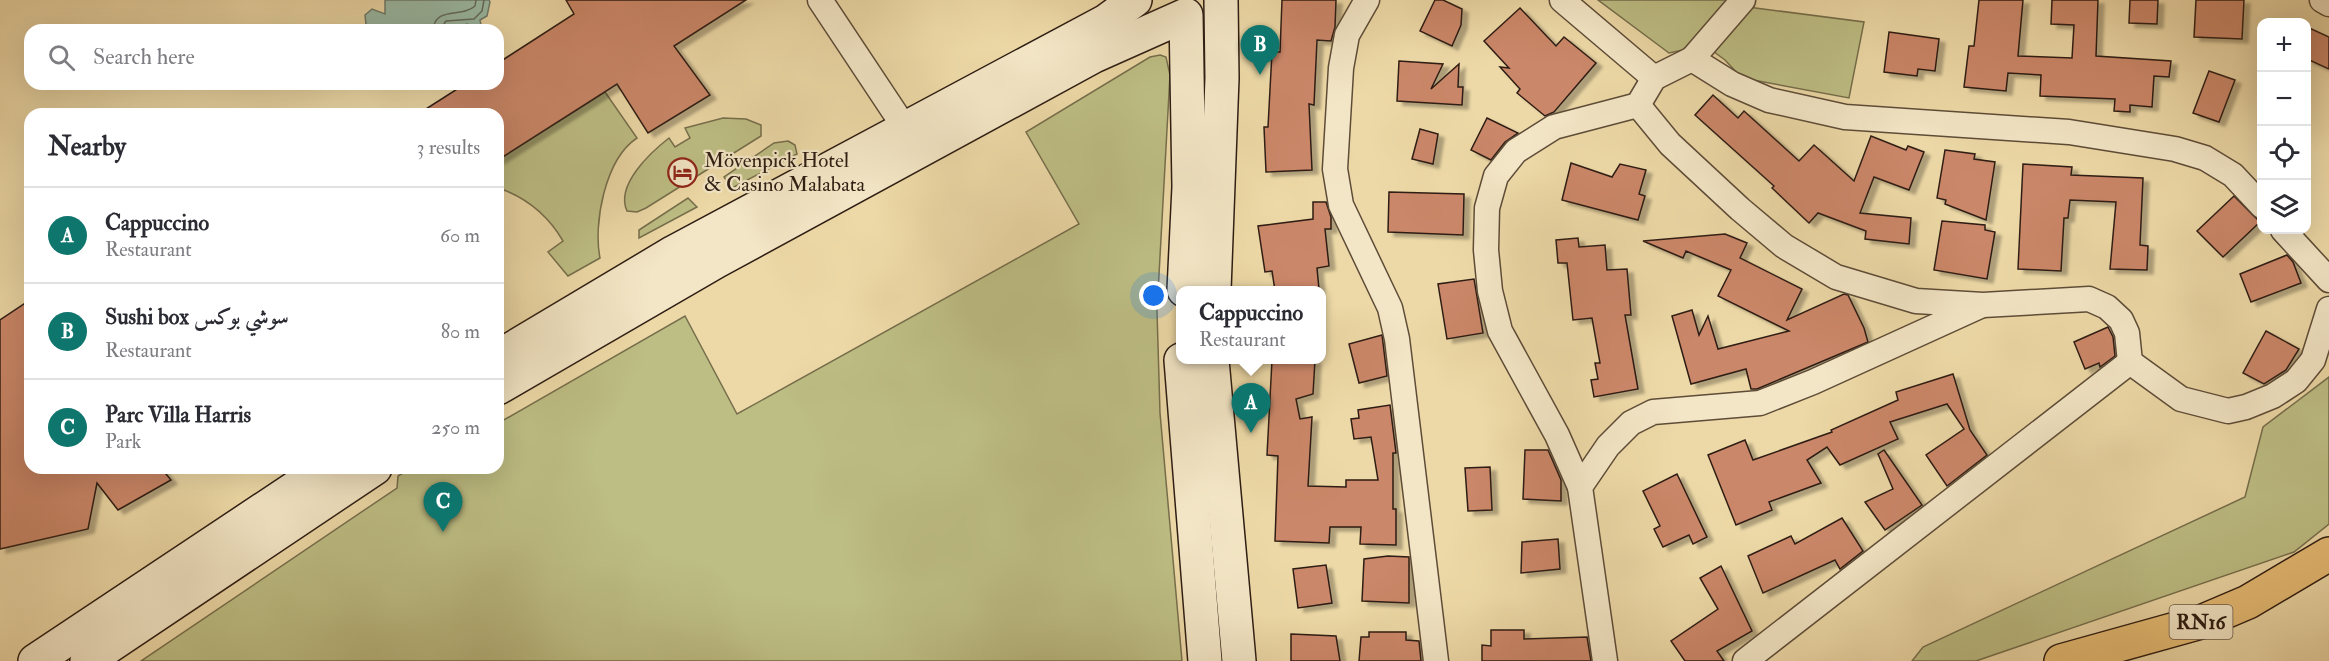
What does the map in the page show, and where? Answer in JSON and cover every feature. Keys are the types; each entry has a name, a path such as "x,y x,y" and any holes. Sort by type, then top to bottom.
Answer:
{"main road":[{"path":"504,353 674,252 1106,21 1135,0"},
{"path":"504,385 717,261 1094,56 1174,7 1207,10 1219,0"},
{"path":"1214,286 1222,78 1219,0"},
{"path":"1174,7 1189,187 1184,286"},
{"path":"1180,364 1205,661"},
{"path":"1212,364 1239,661"},
{"path":"35,661 316,474"},
{"path":"87,661 366,474"},
{"name":"RN16","path":"2061,661 2201,621 2248,602 2329,554"}],"street":[{"path":"820,0 905,128"},
{"path":"1367,0 1347,35 1341,68 1335,169 1341,205 1390,308 1397,339 1436,661"},
{"path":"1562,0 1654,78"},
{"path":"1605,661 1580,487 1557,435 1500,331 1490,291 1486,250 1487,208 1496,176 1516,151 1554,127 1638,105 1654,78 1692,59 1743,0"},
{"path":"2322,0 2329,4"},
{"path":"1692,59 1732,84 1769,100 1845,117 2069,132 2175,149 2205,158 2233,175 2257,201"},
{"path":"1638,105 1670,144 1740,209 1784,246 1836,277 1916,301 1983,305 2089,299 2107,307 2121,320 2127,333 2130,362 2181,399 2228,411 2246,407 2273,396 2296,381 2313,360 2329,309"},
{"path":"2287,234 2329,280"},
{"path":"1580,487 1608,446 1631,423 1653,412 1760,403 1813,382 1983,305"},
{"path":"1745,661 2130,362"}],"green space":[{"path":"1598,0 1741,0 1748,7 1864,22 1849,98 1742,78 1725,60 1695,38 1683,50 1669,53"},
{"path":"1160,55 1166,57 1170,75 1157,311 1160,413 1182,661 141,661 397,488 398,476 401,474 504,474 504,420 685,316 737,414 1079,224 1026,132 1150,57"},
{"path":"605,92 637,138 626,148 609,176 598,228 600,258 568,276 548,252 563,241 557,232 530,204 504,190 504,156"},
{"path":"723,118 746,119 761,125 761,136 646,208 637,212 627,211 625,201 630,180 653,152 669,138 675,147 690,138 685,128"},
{"path":"788,141 795,145 797,154 732,188 724,177 774,143"},
{"path":"688,198 697,207 639,238 639,230"},
{"path":"2329,377 2329,524 2294,552 1976,661 1912,661 1923,647 2245,497 2263,427"}],"water":[{"path":"385,0 489,0 490,2 487,16 480,20 481,24 366,24 365,15 372,9 385,14"}],"building":[{"path":"566,0 746,0 674,46 710,95 648,133 617,84 504,156 504,108 427,108 456,90 504,90 504,59 574,14"},
{"path":"1282,0 1336,0 1335,27 1331,41 1317,40 1314,105 1309,104 1312,170 1266,172 1264,127 1268,127 1272,52 1280,52"},
{"path":"1435,0 1443,0 1462,9 1461,25 1452,46 1420,31"},
{"path":"1979,0 2023,0 2018,56 2072,58 2074,25 2051,24 2052,0 2098,0 2096,56 2171,61 2169,77 2154,76 2152,107 2130,105 2130,112 2114,111 2115,99 2040,96 2041,75 2008,73 2006,91 1964,87 1969,46 1974,46"},
{"path":"2130,0 2158,0 2157,24 2129,23"},
{"path":"2196,0 2244,0 2242,39 2194,37"},
{"path":"1520,8 1556,46 1564,37 1596,63 1554,112 1545,116 1517,93 1520,89 1500,67 1509,68 1484,41"},
{"path":"2311,29 2329,37 2329,69 2311,61"},
{"path":"1889,32 1939,39 1935,71 1918,69 1917,76 1884,72"},
{"path":"1399,61 1443,64 1431,89 1459,64 1458,87 1463,87 1462,105 1397,101"},
{"path":"2209,71 2235,80 2219,122 2193,113"},
{"path":"1713,95 1738,118 1744,111 1799,161 1814,145 1854,181 1871,136 1906,150 1908,146 1924,152 1909,190 1874,177 1860,213 1911,218 1909,244 1865,239 1866,231 1818,213 1809,223 1772,188 1774,186 1695,115"},
{"path":"1487,118 1518,133 1505,142 1491,160 1471,150"},
{"path":"1420,129 1438,134 1433,164 1412,159"},
{"path":"1945,150 1975,154 1974,159 1995,162 1986,220 1945,204 1946,200 1937,198"},
{"path":"1571,163 1612,177 1620,164 1646,170 1639,194 1645,196 1638,220 1562,200"},
{"path":"2023,164 2072,167 2071,175 2143,178 2140,245 2148,246 2147,270 2110,269 2116,202 2070,200 2068,218 2064,218 2061,271 2018,269"},
{"path":"1389,192 1464,194 1463,235 1388,232"},
{"path":"2234,196 2257,219 2257,225 2223,257 2197,231"},
{"path":"1313,202 1326,202 1331,217 1331,229 1325,229 1329,266 1317,268 1319,286 1274,286 1272,271 1265,272 1258,226 1313,219"},
{"path":"1942,221 1985,225 1985,230 1995,232 1987,279 1934,270"},
{"path":"1725,234 1747,243 1740,258 1802,289 1787,320 1844,294 1848,295 1864,328 1868,342 1757,389 1751,389 1746,369 1691,384 1672,316 1692,310 1699,335 1708,316 1718,349 1789,331 1718,296 1731,270 1686,251 1683,258 1643,241"},
{"path":"1578,238 1579,247 1605,245 1607,270 1627,269 1631,315 1625,315 1638,389 1594,397 1591,380 1598,379 1595,363 1600,363 1592,318 1573,320 1567,263 1558,263 1556,240"},
{"path":"2287,255 2293,262 2301,283 2251,302 2240,274"},
{"path":"1474,279 1483,333 1447,339 1438,284"},
{"path":"24,304 24,474 166,474 171,480 118,510 97,483 88,529 0,549 0,320"},
{"path":"2108,327 2113,337 2115,356 2100,367 2099,363 2085,369 2074,342"},
{"path":"2266,331 2299,349 2286,370 2264,384 2243,373"},
{"path":"1382,335 1387,376 1359,383 1349,344"},
{"path":"1272,364 1315,364 1313,394 1296,399 1300,419 1312,417 1308,486 1346,487 1346,480 1378,480 1371,437 1354,439 1351,419 1359,418 1358,410 1390,405 1396,453 1393,453 1393,509 1396,509 1396,545 1360,544 1361,527 1330,527 1329,543 1275,541 1278,456 1267,455"},
{"path":"1953,374 1970,430 1987,455 1947,486 1926,455 1964,429 1947,404 1890,422 1898,439 1840,465 1827,447 1807,460 1821,483 1769,502 1772,510 1736,525 1708,455 1745,440 1753,460 1832,432 1831,430 1898,400 1896,392"},
{"path":"1525,450 1548,450 1561,480 1561,501 1523,499"},
{"path":"1884,450 1922,505 1885,530 1865,502 1893,489 1878,454"},
{"path":"1490,467 1492,510 1468,511 1465,468"},
{"path":"1677,474 1707,537 1693,544 1689,535 1663,547 1654,529 1660,526 1643,491"},
{"path":"1842,518 1863,551 1840,569 1835,560 1763,593 1748,556 1791,536 1795,544"},
{"path":"1558,539 1560,569 1521,573 1522,542"},
{"path":"1388,556 1409,557 1409,603 1362,601 1364,559"},
{"path":"1326,565 1332,603 1298,608 1293,569"},
{"path":"1721,566 1752,631 1717,651 1724,661 1685,661 1671,641 1718,609 1700,578"},
{"path":"1491,630 1524,630 1524,639 1587,637 1591,661 1482,661 1482,645 1491,646"},
{"path":"1369,632 1406,632 1406,640 1419,641 1421,661 1359,661 1361,637 1369,637"},
{"path":"1291,634 1336,636 1340,661 1291,661"}],"place":[{"name":"Sushi box سوشي بوكس","path":"1260,75"},
{"name":"Mövenpick Hotel & Casino Malabata","path":"683,172"},
{"name":"Cappuccino","path":"1251,433"},
{"name":"Parc Villa Harris","path":"443,532"}]}
